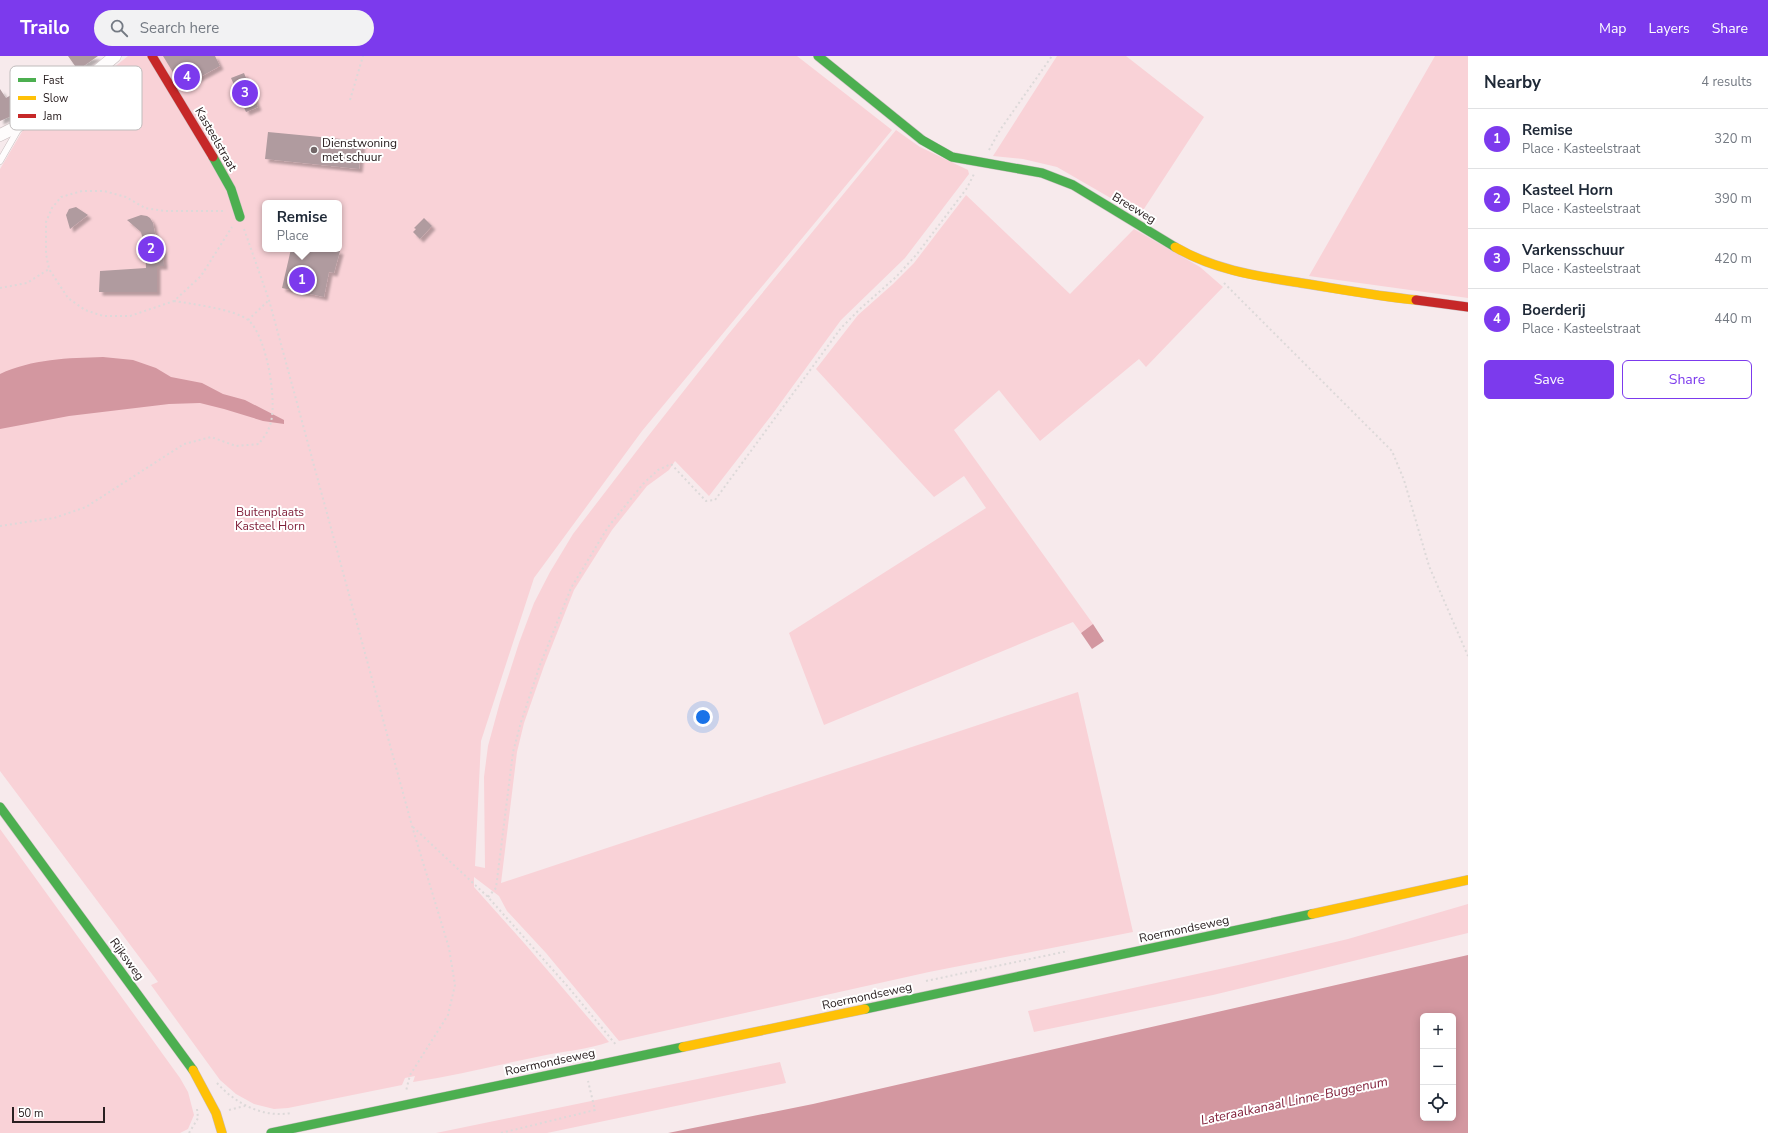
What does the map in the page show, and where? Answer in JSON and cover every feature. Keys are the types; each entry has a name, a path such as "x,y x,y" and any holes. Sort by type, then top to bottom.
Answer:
{"main road":[{"name":"Kasteelstraat","path":"152,56 191,119 231,189 237,206 239,222"},
{"name":"Breeweg","path":"818,56 922,140 952,157 1042,173 1073,185 1181,250 1219,266 1248,274 1372,295 1468,307"},
{"name":"Rijksweg","path":"0,807 198,1076 216,1113 222,1133"},
{"name":"Roermondseweg","path":"271,1133 1056,969 1468,880"}],"street":[{"path":"103,66 115,56"},
{"path":"0,135 11,130"}],"lane":[{"path":"0,161 18,130"}],"path":[{"path":"350,100 363,56"},
{"path":"488,897 496,888 513,752 523,715 540,665 571,588 608,527 643,484 658,470 671,464 706,501 716,500 841,328 896,277 918,254 966,188 1000,130 1052,56"},
{"path":"237,206 227,211 164,211 145,208 126,197 104,191 82,191 62,197 52,208 46,222 46,254 49,269 68,298 85,310 103,316 130,316 174,301 201,276 230,227 239,222 269,300 412,826 449,948 455,985 448,1015 410,1075 406,1089 399,1091"},
{"path":"1219,266 1222,281 1392,451 1404,480 1429,566 1468,656"},
{"path":"0,288 27,282 49,269"},
{"path":"248,320 269,300"},
{"path":"0,526 54,518 86,507 184,444 211,437 236,446 259,444 270,428 272,408 270,376 261,338 248,320 233,313 174,301"},
{"path":"412,826 488,897 617,1046"},
{"name":"Roermondseweg","path":"925,981 1072,950"},
{"path":"501,1133 595,1110 588,1081"},
{"path":"245,1106 263,1112 281,1115 296,1112"},
{"path":"189,1133 198,1118"}],"green space":[{"name":"Buitenplaats Kasteel Horn","path":"128,56 797,56 892,130 642,431 534,578 481,741 475,866 485,868 484,777 488,746 500,702 534,603 550,572 573,534 727,336 896,130 920,147 968,170 969,174 905,258 841,320 771,416 709,496 675,461 669,470 647,486 612,530 574,590 544,666 524,723 517,752 501,883 1078,692 1133,932 929,972 619,1041 546,953 507,911 499,896 474,877 474,887 609,1042 413,1082 415,1076 405,1078 402,1085 288,1108 274,1109 254,1104 236,1094 220,1080 151,985 158,982 0,771 0,169 23,130 142,130 142,66 116,66"},
{"path":"1057,56 1126,56 1204,117 1140,215 1057,167 1023,159 993,156"},
{"path":"1435,56 1468,56 1468,298 1309,276"},
{"path":"966,195 1070,294 1134,229 1200,267 1223,287 1146,367 1139,359 1040,441 999,390 954,430 1093,624 1081,633 1073,622 824,725 789,633 986,508 964,476 934,497 816,369 858,315 914,263"},
{"path":"0,829 180,1078 188,1092 194,1115 188,1129 180,1133 0,1133"},
{"path":"1468,904 1468,933 1213,995 1034,1032 1028,1011 1238,965 1348,939"},
{"path":"780,1062 786,1083 547,1133 436,1133"}],"water":[{"path":"103,357 133,360 156,368 171,377 202,383 223,394 245,400 284,420 284,424 263,421 200,403 169,404 69,416 0,429 0,374 37,362"},
{"path":"1093,624 1104,641 1092,649 1081,633"},
{"name":"Lateraalkanaal Linne-Buggenum","path":"1468,955 1468,1133 668,1133 813,1104"}],"building":[{"path":"68,56 98,56 84,66 75,66"},
{"path":"163,56 215,56 220,66 182,87"},
{"path":"244,73 258,107 246,112 231,78"},
{"path":"0,89 6,98 10,96 10,117 0,121"},
{"name":"Dienstwoning met schuur","path":"268,132 362,141 359,169 265,159"},
{"path":"76,207 88,215 70,229 66,215 69,209"},
{"path":"141,215 150,218 153,223 158,249 163,248 164,266 157,266 157,292 99,292 100,271 146,268 145,249 141,232 127,220"},
{"path":"424,218 432,226 420,239 413,232 416,229 414,228"},
{"path":"290,252 340,252 334,273 329,272 324,297 282,288"}],"traffic: fast":[{"path":"818,56 922,140 952,157 1042,173 1073,185 1175,247"},
{"path":"213,157 231,189 240,217"},
{"path":"0,807 193,1070"},
{"path":"865,1009 1312,914"},
{"path":"271,1133 683,1047"}],"traffic: slow":[{"path":"1175,247 1190,255 1220,267 1252,275 1416,300"},
{"path":"1312,914 1468,880"},
{"path":"683,1047 865,1009"},
{"path":"193,1070 216,1113 222,1133"}],"traffic: jam":[{"path":"152,56 213,157"},
{"path":"1416,300 1468,307"}],"place":[{"name":"Boerderij","path":"187,77"},
{"name":"Varkensschuur","path":"245,93"},
{"name":"Dienstwoning met schuur","path":"314,150"},
{"name":"Kasteel Horn","path":"151,249"},
{"name":"Remise","path":"302,280"}]}
